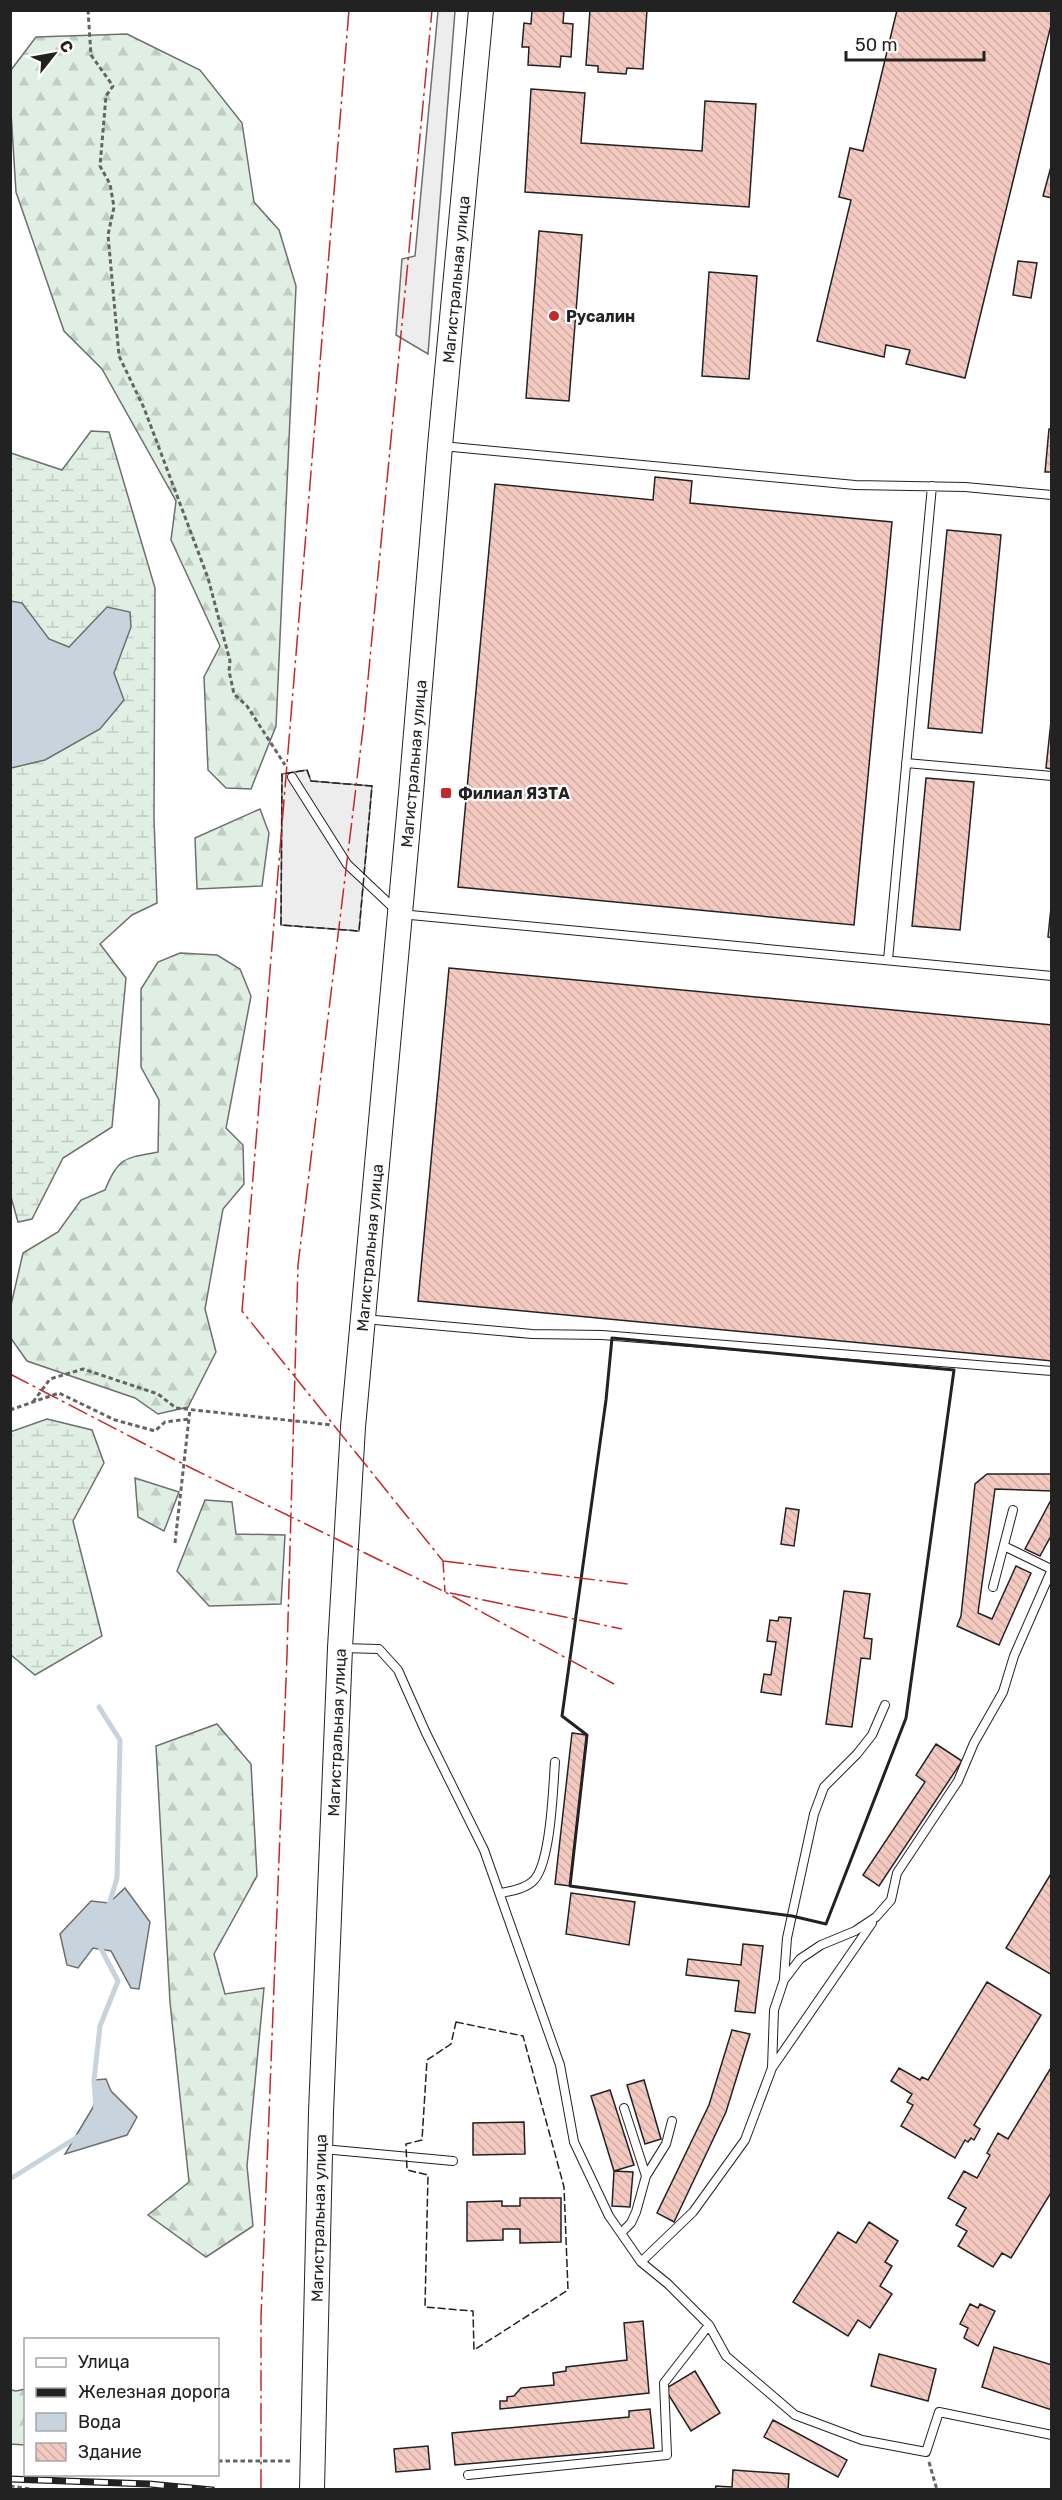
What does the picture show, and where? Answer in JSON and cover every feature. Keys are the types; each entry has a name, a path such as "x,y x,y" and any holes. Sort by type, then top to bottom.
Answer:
{"main road":[{"name":"Магистральная улица","path":"312,2490 320,2149 340,1648 353,1427 440,446 482,10"}],"lane":[{"path":"440,446 855,485 965,486 1052,495"},
{"path":"888,960 932,486"},
{"path":"906,763 1052,776"},
{"path":"292,777 347,864 400,914 1052,976"},
{"path":"363,1318 532,1334 602,1335 1052,1371"},
{"path":"993,1587 1012,1510"},
{"path":"641,2262 693,2212 745,2140 772,2068 876,1917 891,1900 897,1873 958,1781 974,1743 1003,1692 1014,1656 1051,1569 1004,1546"},
{"path":"340,1648 379,1649 398,1670 426,1734 456,1789 501,1893 560,2065 574,2142 609,2216 641,2262 668,2284 709,2325 726,2356 795,2415 862,2440 926,2452 939,2412 1052,2435"},
{"path":"772,2068 774,2010 784,1980 787,1938 814,1814 824,1787 857,1754 872,1735 885,1705"},
{"path":"501,1893 532,1882 540,1872 546,1854 555,1762"},
{"path":"784,1980 800,1959 821,1945 855,1932 876,1917"},
{"path":"624,2108 646,2176"},
{"path":"621,2233 631,2223 646,2176 666,2144 672,2121"},
{"path":"320,2149 453,2161"},
{"path":"468,2475 667,2455 664,2383 709,2325"}],"path":[{"path":"88,10 91,55 113,86 106,96 100,166 111,184 114,207 108,235 119,356 144,408 208,578 230,661 229,672 234,694 247,706 264,729 292,777"},
{"path":"33,1402 50,1379 83,1369 158,1394 176,1408 353,1427"},
{"path":"10,1410 59,1393 115,1420 155,1431 165,1422 189,1419"},
{"path":"175,1543 190,1409"},
{"path":"926,2452 937,2490"},
{"path":"219,2461 313,2460"},
{"path":"10,2486 38,2490"}],"green space":[{"path":"127,34 200,70 242,123 254,202 279,230 296,286 276,726 251,789 226,788 208,770 204,677 220,646 171,540 176,501 102,369 64,331 16,192 11,70 36,37"},
{"path":"91,431 109,432 155,588 154,818 157,903 132,915 100,944 126,978 112,1127 63,1158 32,1219 18,1222 11,1197 11,453 62,470"},
{"path":"260,809 269,833 262,886 197,889 195,838"},
{"path":"180,953 217,955 240,969 251,996 226,1128 243,1145 244,1184 223,1209 205,1309 216,1352 188,1407 158,1414 135,1398 27,1361 10,1337 11,1305 23,1253 58,1232 81,1200 105,1190 114,1171 124,1161 158,1152 159,1100 141,1067 141,989 158,962"},
{"path":"47,1419 92,1430 104,1463 73,1521 102,1636 35,1675 11,1655 10,1432"},
{"path":"135,1478 179,1492 164,1531 138,1517"},
{"path":"205,1500 232,1502 236,1534 285,1535 281,1604 209,1606 177,1571"},
{"path":"217,1724 251,1764 257,1876 214,1954 225,1994 264,1988 247,2166 253,2226 206,2257 148,2215 189,2182 170,2002 156,1746"},
{"path":"24,2389 24,2445 11,2444 11,2390"}],"shaded area":[{"path":"438,11 455,11 428,354 396,335 402,259 415,256"},
{"path":"307,770 311,781 372,786 359,931 281,925 282,774"}],"water":[{"path":"10,601 22,603 49,639 69,647 107,607 130,612 131,627 114,673 124,700 100,729 45,760 11,768"},
{"path":"125,1888 150,1922 139,1989 131,1988 111,1951 93,1948 78,1968 67,1965 60,1934 91,1901 109,1903"},
{"path":"106,2079 111,2091 137,2117 127,2135 65,2154 95,2104 94,2080"}],"building":[{"path":"532,10 564,10 563,23 573,24 571,57 561,56 560,67 528,65 529,47 522,47 524,23 531,24"},
{"path":"590,10 647,10 643,69 627,68 626,74 598,72 598,66 586,65"},
{"path":"897,10 1052,10 1052,21 965,378 906,364 910,350 886,345 884,357 817,341 851,200 839,197 850,148 863,151"},
{"path":"531,89 585,93 581,143 702,151 705,101 756,104 749,207 525,192"},
{"path":"1052,163 1052,198 1043,196"},
{"name":"Русалин","path":"539,231 582,235 569,401 526,398"},
{"path":"1018,261 1037,263 1031,298 1013,295"},
{"path":"709,272 757,276 749,379 702,376"},
{"path":"1049,429 1052,429 1052,472 1045,472"},
{"path":"655,477 692,481 690,503 892,522 854,925 458,887 495,484 653,500"},
{"path":"947,530 1001,535 982,733 928,728"},
{"path":"1052,712 1052,769 1046,768"},
{"path":"926,778 974,782 960,930 912,926"},
{"path":"1052,898 1052,938 1048,937"},
{"path":"449,968 1052,1025 1052,1361 418,1301"},
{"path":"987,1474 1052,1474 1052,1491 995,1489 978,1613 992,1619 1016,1566 1031,1573 999,1645 957,1626 961,1616 975,1484"},
{"path":"1052,1498 1052,1534 1040,1556 1025,1549"},
{"path":"786,1508 799,1510 794,1546 781,1544"},
{"path":"844,1591 870,1594 864,1638 872,1639 870,1659 861,1658 852,1727 826,1724"},
{"path":"779,1617 791,1618 781,1695 761,1692 764,1674 771,1675 776,1642 767,1641 770,1620 778,1621"},
{"path":"572,1733 587,1735 570,1886 555,1884"},
{"path":"936,1744 962,1761 879,1886 863,1875 925,1782 916,1775"},
{"path":"1052,1872 1052,1975 1006,1948"},
{"path":"571,1893 635,1902 629,1945 566,1934"},
{"path":"743,1944 763,1946 755,2013 735,2011 739,1981 686,1975 688,1959 741,1965"},
{"path":"987,1982 1041,2015 974,2125 980,2129 974,2140 971,2138 968,2142 965,2140 955,2158 901,2126 913,2105 907,2102 912,2094 891,2081 899,2068 920,2080 922,2077 928,2080"},
{"path":"732,2030 750,2034 726,2112 674,2222 657,2213 709,2105"},
{"path":"1052,2066 1052,2191 1011,2258 1002,2253 993,2267 958,2246 967,2231 956,2225 966,2208 948,2198 964,2171 977,2178 990,2155 987,2153 998,2133 1008,2139"},
{"path":"644,2080 661,2139 645,2144 627,2085"},
{"path":"610,2090 634,2165 614,2171 591,2096"},
{"path":"524,2122 525,2154 473,2155 473,2123"},
{"path":"614,2171 633,2172 630,2207 612,2206"},
{"path":"520,2198 561,2198 561,2242 520,2243 520,2229 503,2229 503,2240 467,2241 467,2202 502,2201 502,2206 520,2206"},
{"path":"869,2222 898,2241 885,2262 892,2266 880,2286 892,2294 870,2328 858,2320 848,2336 793,2302 838,2232 856,2243"},
{"path":"970,2304 978,2308 980,2304 995,2311 978,2346 964,2338 968,2328 960,2324"},
{"path":"643,2321 649,2393 500,2409 500,2401 507,2401 507,2397 514,2396 521,2388 554,2385 553,2373 566,2371 566,2367 627,2360 624,2323"},
{"path":"994,2347 1052,2365 1052,2410 982,2387"},
{"path":"879,2354 936,2369 928,2401 871,2386"},
{"path":"695,2371 720,2413 691,2431 665,2389"},
{"path":"650,2409 654,2448 455,2465 452,2433 629,2417 629,2411"},
{"path":"773,2420 847,2460 838,2477 764,2437"},
{"path":"428,2446 430,2469 396,2472 394,2449"},
{"path":"733,2470 789,2474 788,2490 715,2490 716,2486 732,2487"}],"waterway":[{"path":"99,1707 120,1740 117,1878 108,1908"},
{"path":"96,2110 94,2080 100,2026 118,1981 99,1945"},
{"path":"10,2179 79,2136"}],"railway":[{"path":"10,2479 149,2484 212,2490"}],"fence":[{"path":"307,770 311,781 372,786 359,931 281,925 282,774 307,770"},
{"path":"456,2022 523,2036 564,2187 568,2290 474,2350 473,2311 425,2307 428,2175 407,2170 406,2144 422,2140 427,2060 451,2044 456,2022"}],"wall":[{"path":"612,1338 954,1370 906,1718 826,1924 792,1916 570,1886 587,1735 562,1716 606,1400 612,1338"}],"power":[{"path":"349,10 242,1311 443,1561 445,1592"},
{"path":"261,2490 261,2318 287,1655 298,1265 364,721 432,10"},
{"path":"10,1374 191,1468 445,1592 614,1684"},
{"path":"443,1561 628,1584"},
{"path":"450,1593 622,1629"}],"place":[{"name":"Русалин","path":"554,316"},
{"name":"Филиал ЯЗТА","path":"446,793"}]}
